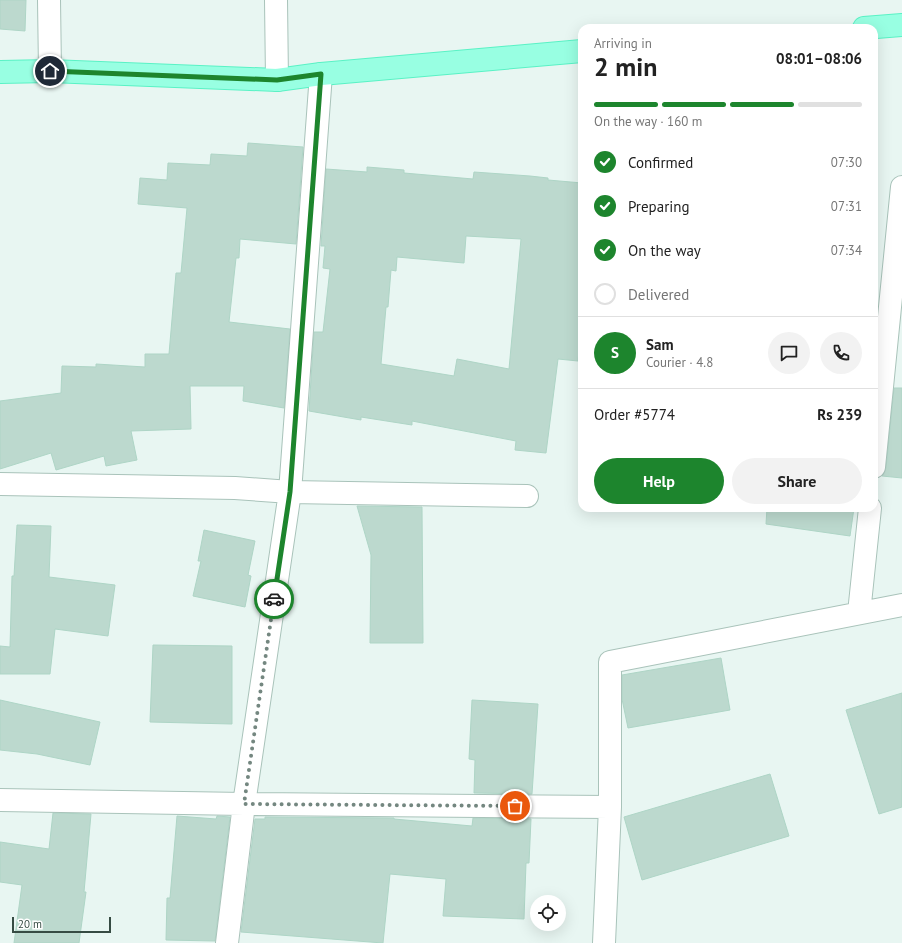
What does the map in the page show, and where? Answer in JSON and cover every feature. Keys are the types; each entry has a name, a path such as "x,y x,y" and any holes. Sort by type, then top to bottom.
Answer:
{"main road":[{"path":"878,27 902,25"},
{"path":"0,72 50,71 277,80 321,74 578,51"}],"street":[{"path":"48,0 50,71"},
{"path":"276,0 277,80"},
{"path":"227,943 244,804 290,492 321,74"},
{"path":"878,427 902,187"},
{"path":"0,484 235,488 290,492 527,496"},
{"path":"859,614 870,512"},
{"path":"604,943 610,807 610,662 902,605"},
{"path":"0,800 610,807"}],"building":[{"path":"0,0 26,0 25,31 0,29"},
{"path":"248,143 303,147 296,244 240,239 239,258 236,258 229,322 290,329 284,408 243,401 244,386 190,386 191,429 131,431 137,460 106,466 104,456 56,470 51,453 0,469 0,401 61,393 62,366 96,367 96,364 145,367 145,354 169,354 176,273 181,273 187,208 138,204 140,178 167,180 168,163 210,165 211,154 247,156"},
{"path":"367,167 404,170 404,173 473,179 474,172 530,176 548,178 548,180 578,183 578,361 558,359 546,453 515,450 516,441 412,421 412,425 361,417 361,420 309,411 314,332 323,332 330,269 323,268 325,246 321,246 326,169 367,172","holes":["466,236 521,239 509,369 457,359 454,376 381,364 391,270 396,271 397,257 464,263"]},
{"path":"894,388 902,388 902,478 882,476 886,468"},
{"path":"357,506 422,507 423,643 370,643 371,555"},
{"path":"767,512 853,512 850,536 766,524"},
{"path":"17,525 51,526 49,577 115,585 108,636 55,629 50,674 0,674 0,646 10,647 12,576 14,576"},
{"path":"204,530 255,541 248,575 251,576 245,607 193,596 201,561 198,561"},
{"path":"153,645 232,646 232,724 150,722"},
{"path":"721,658 730,710 628,728 622,699 622,675"},
{"path":"902,693 902,807 879,814 846,710"},
{"path":"0,700 100,722 90,765 37,754 0,750"},
{"path":"472,700 538,704 532,794 474,793 475,760 469,759"},
{"path":"770,774 789,836 642,880 624,817"},
{"path":"53,813 91,814 84,892 86,892 79,943 14,943 22,885 0,882 0,842 49,849"},
{"path":"177,816 216,819 217,816 230,817 215,941 166,940 167,898 170,898"},
{"path":"265,817 394,818 472,826 473,818 531,819 529,863 526,863 524,919 443,916 446,879 390,874 383,943 241,932 255,819 265,819"}],"way so far":[{"path":"274,599 244,804 515,806"}],"route":[{"path":"50,71 277,80 321,74 290,492 274,599"}]}
